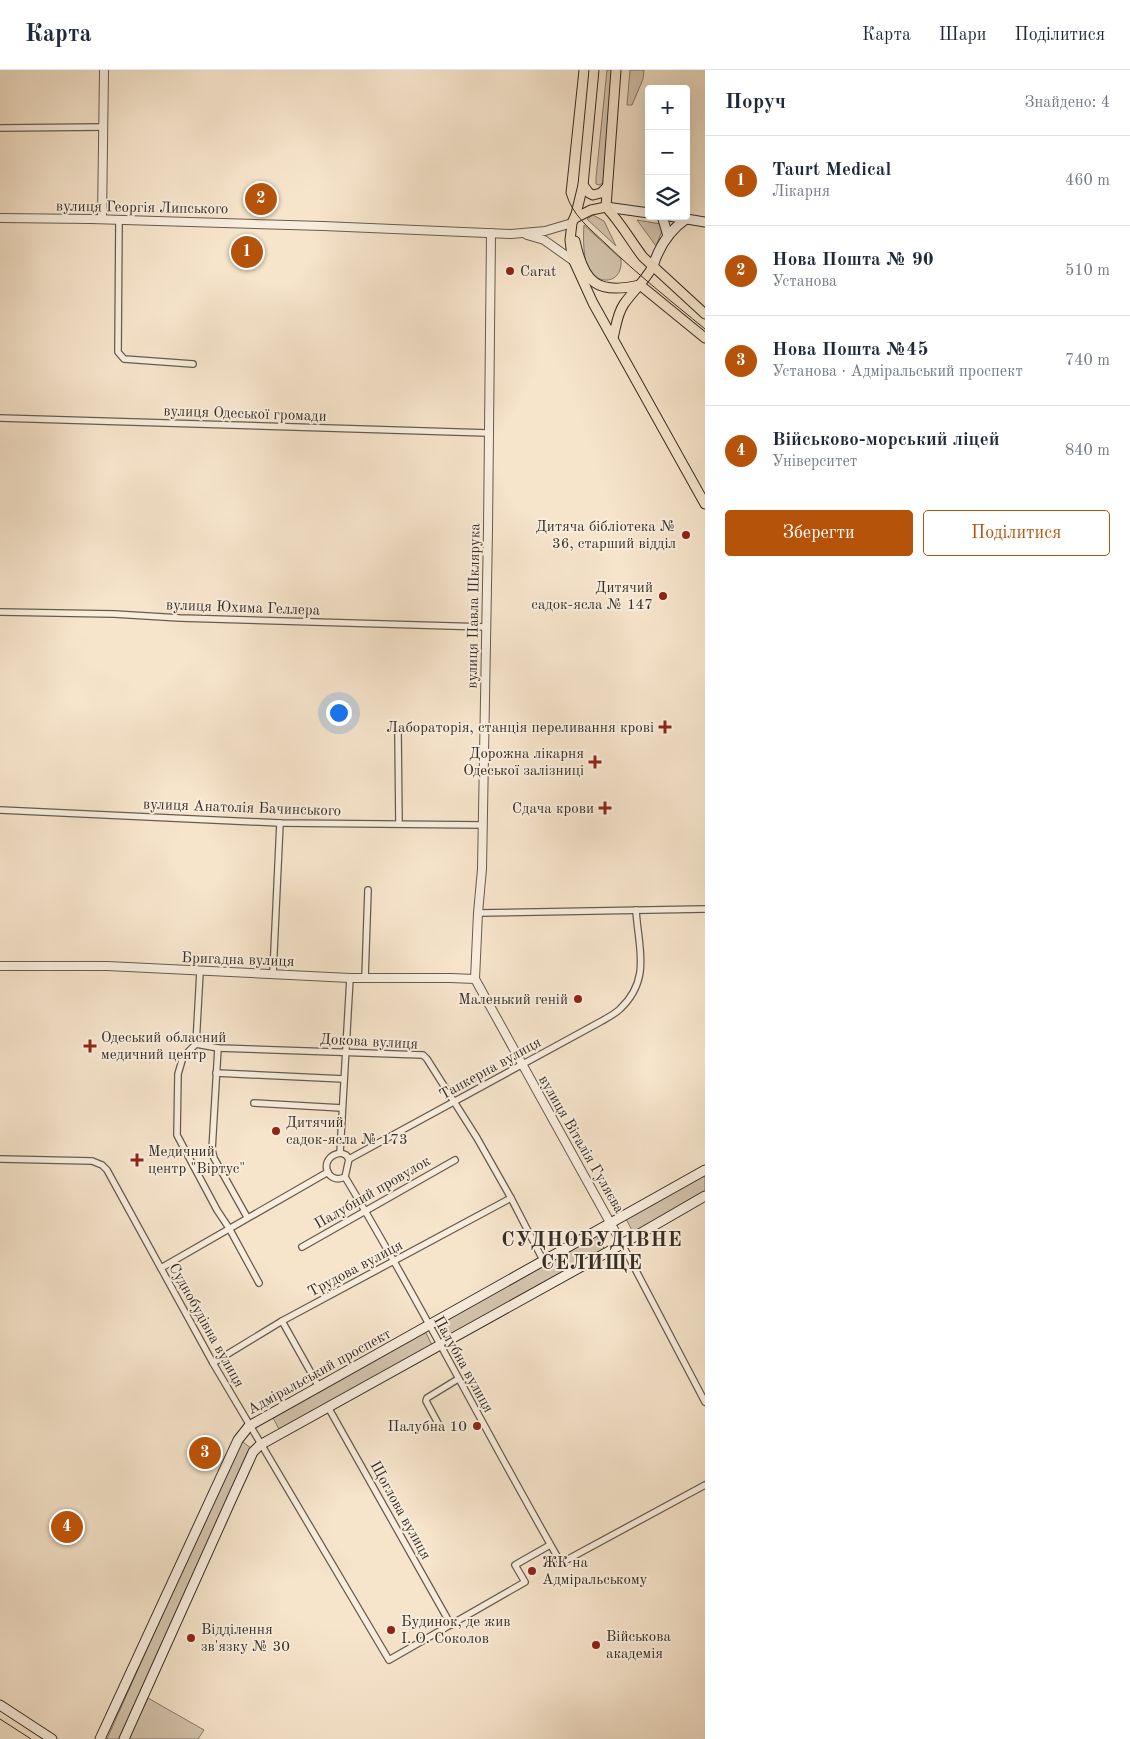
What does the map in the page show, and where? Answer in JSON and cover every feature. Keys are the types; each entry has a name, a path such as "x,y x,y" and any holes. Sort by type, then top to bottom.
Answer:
{"main road":[{"path":"594,70 584,185 570,240 573,261 588,294 705,504"},
{"path":"616,70 606,207 622,225 635,247 705,314"},
{"path":"584,185 589,193 593,195 601,193 607,187"},
{"path":"576,218 591,210 606,207 645,212"},
{"path":"576,218 576,247 582,268 587,276 603,287 613,289 625,288 644,280"},
{"path":"663,220 668,236"},
{"path":"613,338 618,315 623,304 644,280 674,227 684,220"},
{"path":"690,220 705,222"},
{"path":"644,280 705,338"},
{"name":"Адміральський проспект","path":"100,1739 238,1440 249,1426 612,1224 705,1170"},
{"path":"124,1739 253,1452 260,1445 705,1196"},
{"path":"0,1705 52,1739"}],"street":[{"path":"102,219 104,70"},
{"path":"0,128 103,127"},
{"name":"вулиця Георгія Липського","path":"0,218 102,219 491,233 545,231 576,218"},
{"path":"119,220 118,352 120,356 124,359 193,364"},
{"name":"вулиця Павла Шклярука","path":"475,980 483,825 491,233"},
{"name":"вулиця Георгія Липського","path":"523,233 544,240 582,268"},
{"name":"вулиця Одеської громади","path":"0,418 488,433"},
{"name":"вулиця Юхима Геллера","path":"0,612 114,614 486,627"},
{"path":"398,733 399,824"},
{"name":"вулиця Анатолія Бачинського","path":"0,810 280,823 483,825"},
{"path":"273,973 280,823"},
{"path":"365,978 368,890"},
{"path":"478,913 705,909"},
{"name":"Танкерна вулиця","path":"349,1159 620,1010 636,989 640,974 642,957 636,910"},
{"name":"Бригадна вулиця","path":"0,966 108,966 350,978 450,978 475,980"},
{"path":"200,972 196,1044 183,1057 178,1074 177,1135 259,1283"},
{"path":"340,1153 350,978"},
{"name":"вулиця Віталія Гуляєва","path":"475,980 612,1224 705,1402"},
{"name":"Докова вулиця","path":"196,1044 218,1048 423,1056 428,1059 477,1138 544,1262"},
{"path":"218,1048 212,1150 214,1158 247,1217"},
{"path":"216,1073 344,1079"},
{"path":"254,1103 342,1108"},
{"path":"340,1153 346,1155 349,1159 345,1177 336,1179 328,1172 326,1167 330,1157 340,1153"},
{"name":"Суднобудівна вулиця","path":"0,1159 92,1161 102,1165 107,1170 212,1363 389,1660 451,1625"},
{"name":"Палубний провулок","path":"302,1247 455,1160"},
{"path":"161,1268 328,1172"},
{"name":"Палубна вулиця","path":"345,1177 394,1261 561,1563 705,1485"},
{"name":"Трудова вулиця","path":"212,1363 282,1321 511,1198"},
{"path":"282,1321 319,1387"},
{"path":"440,1428 426,1401 427,1398 458,1379"},
{"name":"Щоглова вулиця","path":"328,1407 451,1625"},
{"path":"451,1625 525,1582 515,1565 550,1544"}],"shaded area":[{"path":"607,70 613,70 604,180 599,185 596,184 596,178"},
{"path":"630,70 644,70 643,79 632,105 627,105"},
{"path":"593,215 604,221 616,246 587,219"},
{"path":"637,220 661,224 663,228 656,246"},
{"path":"584,225 621,259 619,273 615,277 606,280 600,279 590,272 586,263 584,249"},
{"path":"705,1175 705,1195 634,1234 626,1219"},
{"path":"596,1235 605,1250 446,1339 437,1324"},
{"path":"425,1331 433,1347 280,1431 272,1416"},
{"path":"240,1440 251,1448 121,1739 107,1739"},
{"path":"148,1698 204,1730 198,1739 128,1739"}],"tram line":[{"path":"579,70 566,193 569,201 577,215 594,233 642,277 705,329"},
{"path":"0,1719 31,1739"}],"place":[{"name":"Нова Пошта № 90","path":"261,199"},
{"name":"Taurt Medical","path":"247,252"},
{"name":"Carat","path":"510,271"},
{"name":"Дитяча бібліотека № 36, старший відділ","path":"686,535"},
{"name":"Дитячий садок-ясла № 147","path":"663,596"},
{"name":"Лабораторія, станція переливання крові","path":"665,727"},
{"name":"Дорожна лікарня Одеської залізниці","path":"595,762"},
{"name":"Сдача крови","path":"605,808"},
{"name":"Маленький геній","path":"578,999"},
{"name":"Одеський обласний медичний центр","path":"90,1046"},
{"name":"Дитячий садок-ясла № 173","path":"276,1131"},
{"name":"Медичний центр \"Віртус\"","path":"137,1160"},
{"name":"Палубна 10","path":"477,1426"},
{"name":"Нова Пошта №45","path":"205,1453"},
{"name":"Військово-морський ліцей","path":"67,1527"},
{"name":"ЖК на Адміральському","path":"532,1571"},
{"name":"Будинок, де жив І. О. Соколов","path":"391,1630"},
{"name":"Відділення зв'язку № 30","path":"191,1638"},
{"name":"Військова академія","path":"596,1645"}],"district":[{"name":"СУДНОБУДІВНЕ СЕЛИЩЕ","path":"592,1250"}]}
